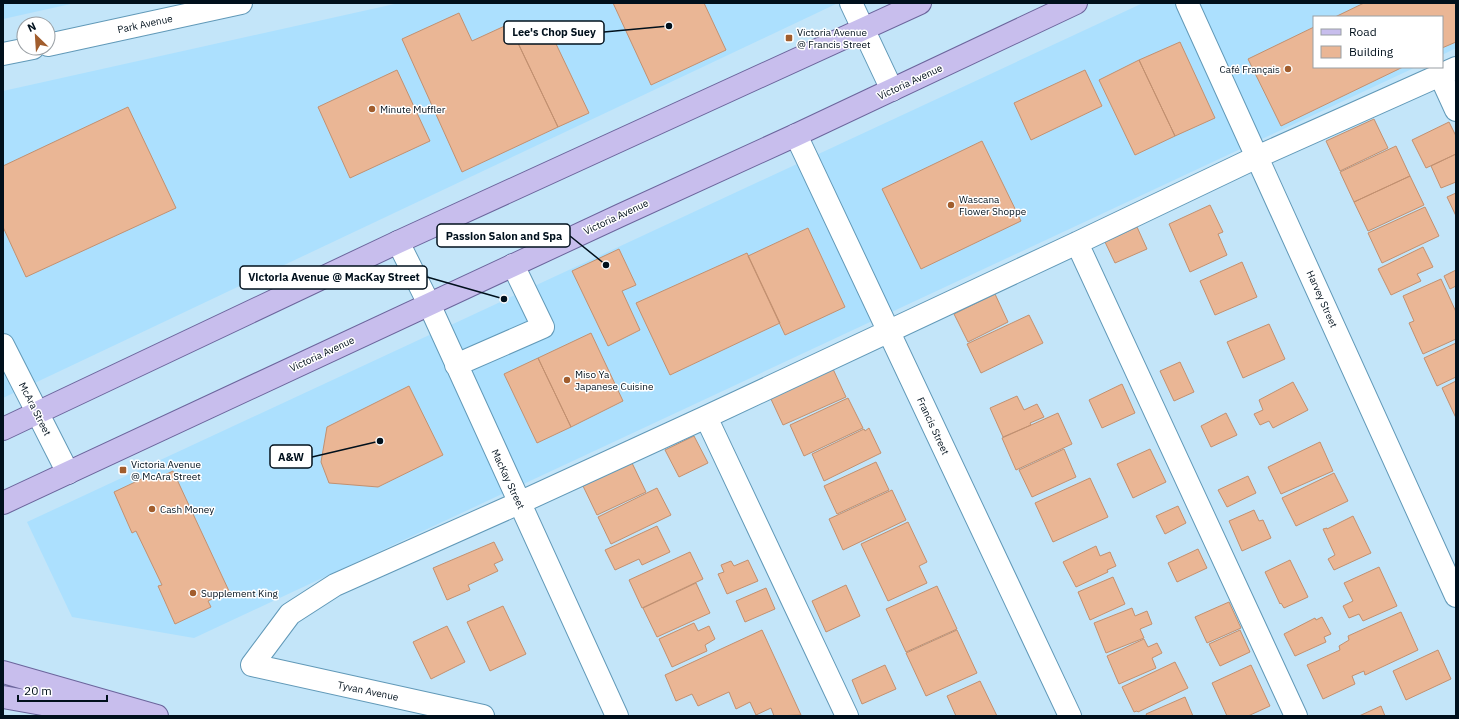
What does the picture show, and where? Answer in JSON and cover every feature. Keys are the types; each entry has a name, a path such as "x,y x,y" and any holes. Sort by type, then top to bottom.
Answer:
{"main road":[{"path":"3,430 398,242 920,3"},
{"name":"Victoria Avenue","path":"3,503 796,135 1076,3"},
{"path":"3,509 25,492"},
{"path":"3,672 157,716"},
{"path":"3,697 110,716"}],"street":[{"name":"Park Avenue","path":"56,43 241,3"},
{"path":"851,3 892,90"},
{"name":"Harvey Street","path":"1187,3 1456,596"},
{"path":"3,54 16,51"},
{"path":"519,502 706,417 1077,244 1257,157 1448,72 1456,110"},
{"name":"Francis Street","path":"796,135 1070,716"},
{"name":"MacKay Street","path":"398,242 429,304 617,716"},
{"path":"1077,244 1296,716"},
{"path":"456,365 543,327 514,265"},
{"name":"McAra Street","path":"3,345 68,473"},
{"path":"706,417 847,716"},
{"name":"Tyvan Avenue","path":"483,716 252,665 290,614 335,584 519,502"}],"shaded area":[{"path":"3,3 75,3 16,16 3,19"},
{"path":"399,3 838,3 3,398 3,91"},
{"path":"1143,3 1456,3 1456,48 1443,54 1443,16 1313,16 1313,68 1414,68 194,638 72,617 27,522"}],"building":[{"path":"613,3 704,3 726,50 651,85"},
{"path":"1364,3 1456,3 1456,42 1443,48 1443,16 1337,16"},
{"path":"459,13 472,41 509,24 558,127 462,172 402,39"},
{"path":"547,25 589,113 558,127 516,39"},
{"path":"1313,27 1313,68 1401,68 1281,126 1248,59"},
{"path":"1180,42 1215,118 1175,136 1139,60"},
{"path":"1139,60 1175,136 1135,155 1099,80"},
{"path":"397,70 430,141 350,178 318,107"},
{"path":"1085,70 1102,106 1031,140 1014,103"},
{"path":"128,107 176,208 26,277 3,227 3,166"},
{"path":"1374,119 1388,148 1340,171 1326,141"},
{"path":"1449,122 1456,136 1456,154 1426,168 1412,140"},
{"name":"Wascana Flower Shoppe","path":"982,141 1021,221 921,269 882,189"},
{"path":"1396,146 1410,176 1354,202 1340,172"},
{"path":"1456,154 1456,182 1441,188 1431,166"},
{"path":"1410,176 1424,205 1368,231 1354,202"},
{"path":"1456,193 1456,216 1447,197"},
{"path":"1210,205 1223,232 1218,234 1227,255 1190,272 1169,224"},
{"path":"1425,207 1439,236 1382,263 1368,233"},
{"path":"1137,227 1147,249 1115,263 1105,242"},
{"path":"808,228 845,307 785,335 748,256"},
{"path":"1423,247 1433,267 1417,274 1421,281 1391,295 1378,269"},
{"path":"619,249 636,285 622,291 640,330 608,346 572,271"},
{"path":"747,253 780,323 670,375 636,303"},
{"path":"1242,262 1257,297 1215,315 1200,281"},
{"path":"1456,270 1456,286 1450,289 1444,276"},
{"path":"1441,279 1456,312 1456,339 1423,354 1409,323 1414,321 1403,296"},
{"path":"995,294 1008,322 968,342 954,314"},
{"path":"1029,315 1043,343 981,373 967,344"},
{"path":"1269,324 1285,359 1243,378 1227,342"},
{"path":"591,333 623,401 571,427 538,358"},
{"path":"1456,343 1456,377 1437,386 1424,358"},
{"path":"538,358 571,427 537,443 504,374"},
{"path":"1180,362 1194,392 1174,401 1160,371"},
{"path":"833,369 846,397 783,425 770,397"},
{"path":"1456,381 1456,418 1442,388"},
{"path":"1293,382 1308,410 1273,428 1269,421 1260,425 1254,414 1263,410 1259,400"},
{"path":"1122,384 1135,413 1102,428 1089,400"},
{"path":"409,386 443,455 378,487 329,483 321,462 327,427"},
{"path":"1017,396 1024,410 1037,404 1044,417 1030,423 1031,425 1003,437 990,408"},
{"path":"848,398 863,428 804,456 790,425"},
{"path":"1058,413 1072,444 1016,470 1002,438"},
{"path":"1226,413 1237,435 1211,447 1201,426"},
{"path":"869,428 881,453 824,481 812,454"},
{"path":"694,436 708,463 679,477 665,450"},
{"path":"1320,442 1333,471 1281,494 1268,467"},
{"path":"1064,449 1076,477 1032,497 1019,470"},
{"path":"1150,449 1166,482 1133,498 1117,464"},
{"path":"876,462 889,490 837,514 824,486"},
{"path":"632,463 646,492 597,515 583,486"},
{"path":"173,471 229,591 208,601 211,607 175,624 158,586 162,585 136,531 132,533 114,492 150,475 152,481"},
{"path":"1334,473 1348,501 1296,526 1282,498"},
{"path":"1248,476 1256,493 1227,507 1218,490"},
{"path":"1090,478 1108,517 1053,542 1035,503"},
{"path":"657,488 671,515 611,544 598,517"},
{"path":"892,490 906,520 843,550 829,519"},
{"path":"1178,506 1186,523 1165,534 1156,516"},
{"path":"1254,510 1259,521 1263,520 1271,538 1242,551 1229,521"},
{"path":"1353,516 1371,553 1334,570 1328,559 1335,555 1323,529 1327,529"},
{"path":"908,522 927,562 919,566 927,583 888,601 861,544"},
{"path":"657,526 670,552 642,565 639,559 615,570 605,550"},
{"path":"494,542 503,560 494,564 498,571 468,585 470,590 447,600 433,568"},
{"path":"1096,546 1100,556 1110,552 1116,566 1107,570 1108,572 1076,587 1063,562"},
{"path":"1198,549 1207,568 1177,582 1168,563"},
{"path":"690,552 703,579 642,608 629,580"},
{"path":"748,560 758,581 727,594 718,574 724,572 721,565 731,561 734,566"},
{"path":"1290,560 1308,597 1284,608 1281,603 1280,604 1265,572"},
{"path":"1379,567 1397,606 1363,621 1359,614 1349,618 1343,606 1353,601 1344,583"},
{"path":"1113,577 1125,604 1090,620 1078,592"},
{"path":"696,583 710,613 657,637 643,608"},
{"path":"846,585 860,616 826,632 812,601"},
{"path":"937,586 957,629 906,652 886,609"},
{"path":"766,588 775,609 745,622 736,601"},
{"path":"1229,602 1241,628 1207,643 1195,617"},
{"path":"503,606 526,654 490,671 467,622"},
{"path":"1132,608 1135,616 1147,611 1152,624 1140,629 1144,638 1106,653 1094,623"},
{"path":"1401,612 1418,650 1365,675 1364,671 1352,676 1355,684 1323,699 1307,665 1340,650 1339,646 1349,640 1348,636"},
{"path":"1322,617 1331,634 1324,637 1326,642 1295,656 1284,634 1315,618 1316,620"},
{"path":"694,623 698,631 709,626 715,639 705,645 707,651 672,667 659,639"},
{"path":"447,626 465,662 431,679 413,642"},
{"path":"762,630 801,715 774,716 771,708 756,715 750,702 736,709 729,692 698,706 692,694 676,701 665,675"},
{"path":"957,630 977,673 926,696 906,653"},
{"path":"1240,630 1250,652 1220,666 1209,644"},
{"path":"1144,639 1148,647 1157,643 1162,653 1152,658 1156,668 1119,684 1107,656"},
{"path":"1438,650 1451,679 1406,700 1393,671"},
{"path":"1175,662 1188,688 1138,712 1134,712 1122,687"},
{"path":"885,665 896,689 862,704 852,680"},
{"path":"1251,665 1270,706 1248,716 1227,716 1212,683"},
{"path":"980,681 997,716 956,716 947,696"},
{"path":"1185,697 1193,716 1147,716 1146,714"},
{"path":"1381,706 1385,716 1359,716"}],"place":[{"name":"Lee's Chop Suey","path":"669,26"},
{"name":"Victoria Avenue @ Francis Street","path":"789,38"},
{"name":"Café Français","path":"1288,69"},
{"name":"Minute Muffler","path":"372,109"},
{"name":"Wascana Flower Shoppe","path":"951,205"},
{"name":"Passion Salon and Spa","path":"606,265"},
{"name":"Victoria Avenue @ MacKay Street","path":"504,299"},
{"name":"Miso Ya Japanese Cuisine","path":"567,380"},
{"name":"A&W","path":"380,441"},
{"name":"Victoria Avenue @ McAra Street","path":"123,470"},
{"name":"Cash Money","path":"152,509"},
{"name":"Supplement King","path":"193,593"}]}
